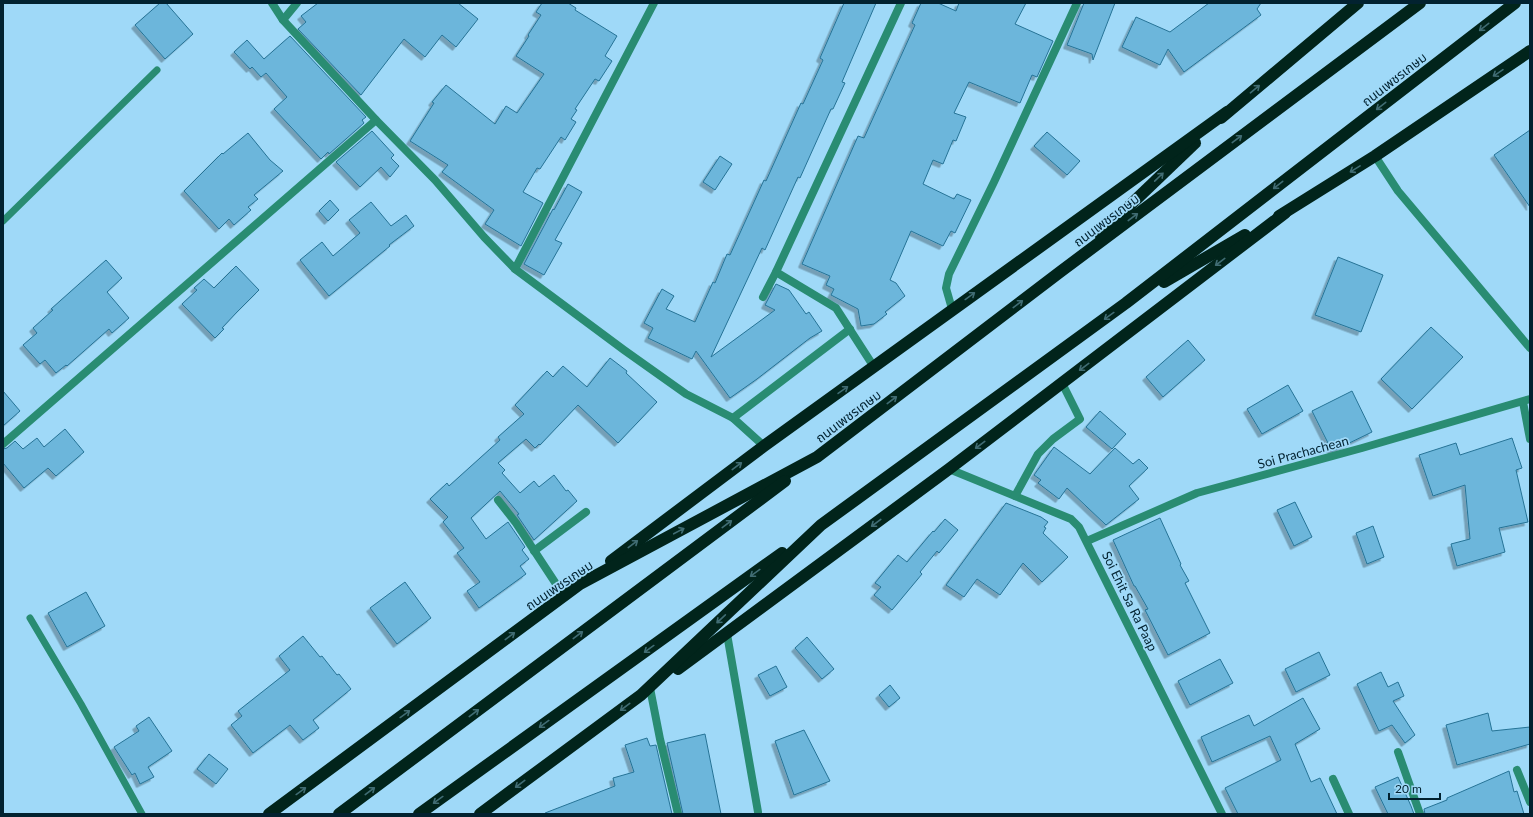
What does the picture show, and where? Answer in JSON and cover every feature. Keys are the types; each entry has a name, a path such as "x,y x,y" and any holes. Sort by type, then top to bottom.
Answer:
{"highway":[{"path":"1060,272 1227,112 1358,3"},
{"name":"ถนนเพชรเกษม","path":"269,814 580,584 817,457 1060,272 1420,3"},
{"name":"ถนนเพชรเกษม","path":"480,814 646,692 821,525 1126,303 1515,3"},
{"path":"1126,303 1284,213 1376,156 1530,51"},
{"path":"580,584 764,446 1227,112"},
{"path":"646,692 727,634 949,469 1284,213"},
{"path":"339,814 817,457"},
{"path":"419,814 821,525"}],"street":[{"path":"272,3 283,20 376,120 436,180 484,237 515,269 686,394 733,418 764,446"},
{"path":"283,20 297,3"},
{"path":"515,269 654,3"},
{"path":"763,297 776,272 900,3"},
{"path":"952,309 946,288 949,274 994,182 1077,3"},
{"path":"3,444 376,120"},
{"path":"1376,156 1398,191 1530,348"},
{"path":"776,272 836,308 874,367"},
{"path":"733,418 850,330"},
{"path":"1015,496 1038,454 1053,439 1080,419 1062,383"},
{"path":"1527,400 1530,439"},
{"name":"Soi Prachachean","path":"1087,541 1197,493 1527,400"},
{"name":"Soi Ehit Sa Ra Paap","path":"949,469 1071,519 1079,527 1222,814"},
{"path":"498,500 516,523 564,596"},
{"path":"534,551 586,512"},
{"path":"727,634 758,812"},
{"path":"646,692 660,739 678,814"},
{"path":"1398,752 1420,814"},
{"path":"1517,770 1530,802"},
{"path":"1333,779 1349,814"}],"lane":[{"path":"3,221 157,70"},
{"path":"30,618 81,704 142,814"}],"building":[{"path":"160,3 166,3 193,34 165,59 135,25"},
{"path":"318,3 458,3 478,19 456,47 442,35 425,57 404,39 361,95 298,29 306,22 301,16"},
{"path":"542,3 568,3 576,8 575,10 617,36 605,56 612,61 599,81 595,79 575,109 577,110 571,119 576,122 565,140 561,137 540,169 537,168 523,192 543,203 521,246 485,224 494,210 442,172 448,165 410,141 434,103 432,102 446,85 495,124 506,106 517,113 544,74 516,56 541,15 536,12"},
{"path":"844,3 876,3 842,82 845,83 833,109 831,109 800,178 798,177 765,250 762,248 711,357 775,310 765,305 776,284 789,290 806,314 809,312 822,331 810,338 730,398 696,351 692,359 648,338 653,328 644,323 662,289 674,296 666,309 695,322 713,282 715,283 727,254 730,255 764,180 766,181 801,103 803,104 823,60 820,58"},
{"path":"921,3 938,3 956,11 959,3 1026,3 1015,24 1053,41 1037,77 1032,75 1020,103 969,82 954,113 966,117 956,141 953,140 943,164 933,160 923,184 954,199 957,194 971,200 955,233 951,231 943,246 911,231 890,280 896,283 905,296 885,312 887,314 874,324 861,326 858,309 831,295 834,289 826,285 830,276 802,264 858,136 864,138 915,25 912,23"},
{"path":"1084,3 1115,3 1093,60 1092,54 1067,45"},
{"path":"1209,3 1261,3 1257,9 1261,15 1184,72 1168,49 1160,65 1122,47 1136,17 1170,32"},
{"path":"290,36 366,117 362,120 364,123 329,154 328,152 321,159 274,109 287,97 266,73 261,77 252,67 250,69 234,52 247,40 264,59"},
{"path":"1530,130 1530,207 1494,155"},
{"path":"372,131 394,155 391,158 399,166 390,177 381,167 360,187 336,162"},
{"path":"1047,132 1080,161 1067,175 1034,146"},
{"path":"248,133 270,160 283,171 254,195 258,199 248,207 251,210 234,225 229,219 219,229 184,191 222,153 223,154"},
{"path":"720,156 732,164 715,190 703,182"},
{"path":"568,184 582,192 555,240 562,243 544,275 524,264"},
{"path":"330,200 339,210 328,221 319,211"},
{"path":"371,202 391,226 406,215 414,226 389,245 390,246 329,296 300,260 322,242 333,256 360,233 349,220"},
{"path":"1338,257 1383,275 1361,332 1315,315"},
{"path":"106,260 122,278 107,292 129,318 112,333 109,329 67,366 66,365 56,373 45,360 40,364 23,345 37,333 33,328 53,310 51,309"},
{"path":"236,266 259,290 222,328 224,329 215,338 182,304 197,290 194,288 204,279 214,288"},
{"path":"1431,327 1463,357 1412,409 1381,379"},
{"path":"1188,340 1205,360 1163,397 1146,377"},
{"path":"610,358 627,371 626,373 657,402 618,443 578,405 540,445 539,444 535,448 526,439 498,463 505,470 502,473 520,493 534,481 539,487 554,475 566,491 568,490 577,501 534,540 517,515 519,514 500,491 471,518 486,539 508,522 525,547 522,550 529,559 520,566 526,574 479,608 467,591 480,582 457,553 464,548 443,522 448,517 430,499 447,483 449,486 500,440 498,437 524,414 515,405 547,371 553,377 563,366 587,387"},
{"path":"1288,385 1303,411 1262,434 1247,409"},
{"path":"3,391 20,411 3,426"},
{"path":"1352,391 1372,432 1332,451 1312,411"},
{"path":"1100,411 1126,434 1112,449 1086,427"},
{"path":"65,429 84,452 56,476 48,468 24,488 3,463 3,449 7,448 15,441 23,449 37,438 44,447"},
{"path":"1512,438 1522,468 1516,470 1528,522 1499,528 1505,552 1457,566 1451,544 1470,539 1465,485 1433,496 1419,455 1456,443 1460,455"},
{"path":"1054,447 1090,474 1115,448 1133,464 1139,459 1148,468 1129,486 1139,499 1106,525 1067,488 1059,499 1038,483 1041,480 1034,475"},
{"path":"1295,502 1312,537 1294,546 1277,510"},
{"path":"1006,503 1041,517 1048,522 1044,527 1046,528 1043,533 1068,557 1042,582 1023,563 1000,595 977,579 964,597 946,585"},
{"path":"1160,518 1181,564 1180,565 1189,581 1185,583 1210,633 1168,655 1145,610 1148,609 1134,586 1113,540"},
{"path":"945,519 958,530 939,553 937,551 920,572 922,574 892,610 874,595 881,587 875,583 898,555 907,562"},
{"path":"1373,526 1384,557 1367,564 1356,533"},
{"path":"405,582 431,618 397,644 370,608"},
{"path":"86,592 105,626 67,647 48,613"},
{"path":"303,636 320,657 322,656 337,675 339,674 351,689 313,720 319,728 303,740 290,725 253,753 231,725 242,716 238,711 290,670 279,656"},
{"path":"807,637 834,669 822,679 795,648"},
{"path":"1319,652 1330,675 1296,692 1285,669"},
{"path":"1220,659 1233,683 1190,705 1178,681"},
{"path":"776,666 787,687 770,696 758,675"},
{"path":"1381,672 1388,687 1398,682 1404,696 1393,701 1415,735 1405,743 1392,725 1379,731 1357,684"},
{"path":"890,685 900,698 889,707 879,695"},
{"path":"1303,698 1320,729 1295,744 1311,782 1320,778 1337,814 1238,814 1225,788 1281,760 1270,736 1212,762 1201,737 1249,715 1254,726"},
{"path":"1488,713 1492,731 1530,727 1530,744 1457,765 1446,725"},
{"path":"149,717 172,751 148,767 154,777 140,784 135,773 132,775 114,747 139,731 136,726"},
{"path":"804,730 830,781 794,795 775,741"},
{"path":"705,734 721,814 683,814 667,743"},
{"path":"647,738 650,746 656,745 672,814 545,814 615,786 613,778 634,772 625,745"},
{"path":"209,754 228,769 216,784 197,769"},
{"path":"1509,771 1514,792 1517,791 1524,814 1425,814 1424,809"},
{"path":"1398,777 1414,814 1388,814 1375,787"}]}
